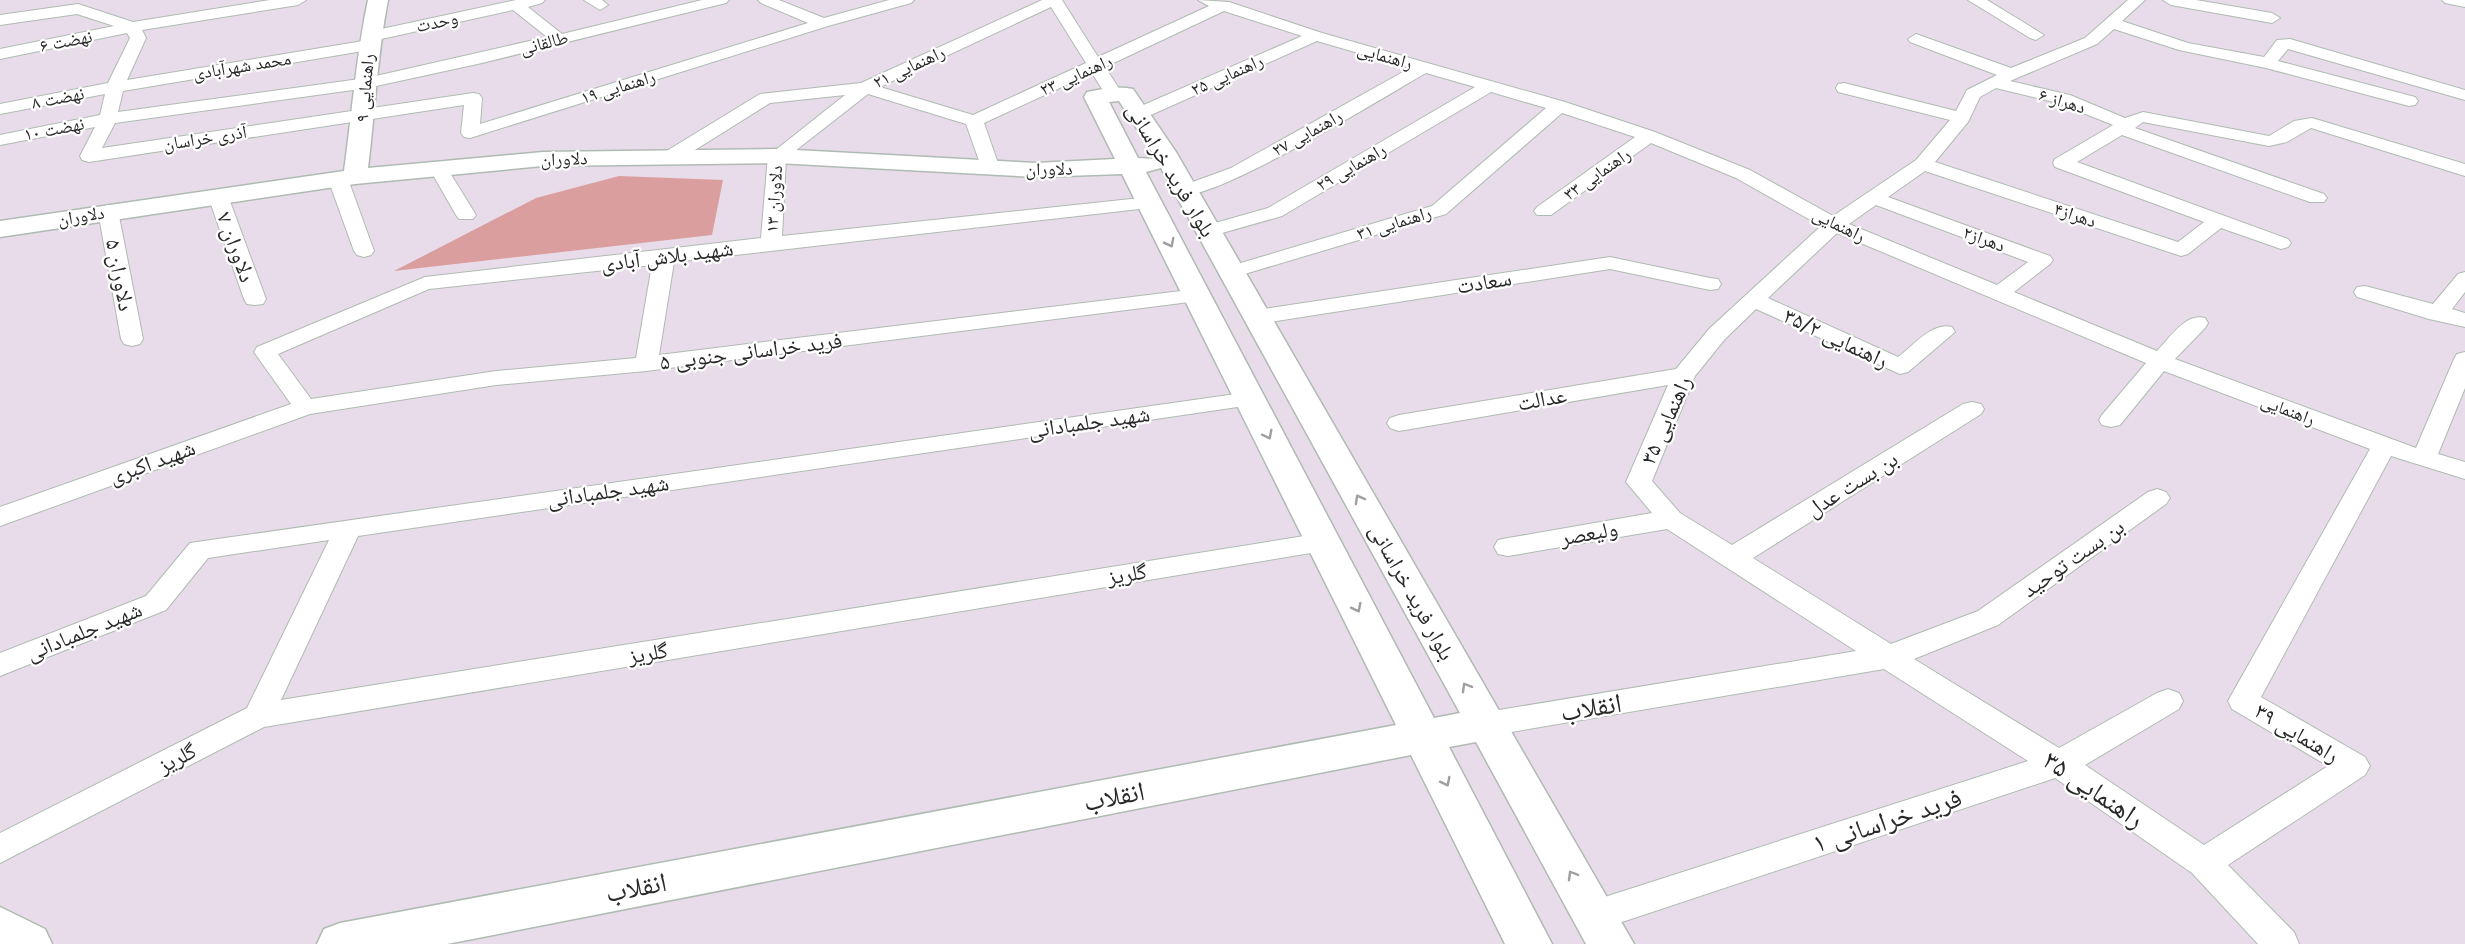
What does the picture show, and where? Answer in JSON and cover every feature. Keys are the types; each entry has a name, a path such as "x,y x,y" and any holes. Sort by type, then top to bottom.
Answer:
{"street":[{"path":"0,9 3,0"},
{"name":"نهضت ۶","path":"0,54 132,27 298,0"},
{"name":"راهنمایی ۹","path":"346,178 363,114 370,41 378,0"},
{"name":"وحدت","path":"370,41 537,0"},
{"name":"طالقانی","path":"108,119 367,83 721,0"},
{"path":"766,0 823,23"},
{"name":"راهنمایی ۱۹","path":"363,114 473,98 470,133 823,23 906,0"},
{"path":"1054,0 1116,91"},
{"name":"راهنمایی ۲۱","path":"777,156 865,88 1054,0"},
{"name":"راهنمایی","path":"1206,0 1316,36 1559,106 1649,136 1743,174 1834,225 2160,361 2384,446 2465,471"},
{"path":"1976,0 2036,35"},
{"path":"2113,0 2134,2"},
{"path":"2171,0 2272,18"},
{"path":"2450,0 2465,2"},
{"name":"راهنمایی ۳۵","path":"2134,2 2091,41 1973,94 1962,118 1923,164 1834,225 1717,334 1684,375 1639,482 1671,519 2059,764 2204,863 2281,944"},
{"path":"516,5 559,39"},
{"name":"راهنمایی ۲۳","path":"974,121 1116,91 1224,5"},
{"path":"0,20 78,9 132,27 138,38 115,87 108,119"},
{"path":"2111,23 2185,47 2268,63 2409,101"},
{"name":"راهنمایی ۲۵","path":"1116,91 1316,36"},
{"name":"دهراز ۶","path":"1916,39 2003,79 2064,99 2125,127 2317,198"},
{"name":"محمد شهرآبادی","path":"115,87 370,41"},
{"path":"2268,63 2283,43 2290,44 2465,95"},
{"name":"راهنمایی ۲۷","path":"1178,178 1238,172 1425,67"},
{"name":"نهضت ۸","path":"0,109 115,87"},
{"name":"راهنمایی ۲۹","path":"1208,231 1275,212 1487,87"},
{"path":"672,156 766,98 865,88 974,121 991,169"},
{"path":"1844,88 1962,118"},
{"name":"بلوار فرید خراسانی","path":"1529,944 1095,97 1116,91 1178,178 1611,944"},
{"name":"راهنمایی ۳۱","path":"1231,272 1439,210 1559,106"},
{"name":"آذری خراسان","path":"108,119 89,156 363,114"},
{"path":"2281,243 2062,164 2143,117 2276,141 2307,122 2465,170"},
{"name":"نهضت ۱۰","path":"0,140 108,119"},
{"name":"راهنمایی ۳۳","path":"1544,211 1649,136"},
{"name":"دلاوران","path":"0,229 108,211 346,178 543,159 777,156 991,169 1131,167 1178,178"},
{"name":"دلاوران ۱۳","path":"771,243 777,156"},
{"name":"دهراز۴","path":"1923,164 2181,250 2218,221"},
{"path":"438,168 466,215"},
{"path":"346,178 364,251"},
{"name":"دلاوران ۷","path":"218,196 255,298"},
{"name":"دهراز۲","path":"1874,198 2043,260 1999,294"},
{"name":"شهید بلاش آبادی","path":"305,407 265,352 425,283 664,258 771,243 1150,203"},
{"name":"دلاوران ۵","path":"108,211 132,339"},
{"path":"646,364 664,258"},
{"name":"سعادت","path":"1257,317 1610,262 1710,284"},
{"path":"2438,314 2465,278"},
{"path":"2365,292 2465,321"},
{"name":"فرید خراسانی جنوبی ۵","path":"305,407 495,378 646,364 1197,295"},
{"name":"راهنمایی ۳۵/۲","path":"1754,300 1900,368 1944,332"},
{"path":"2111,420 2160,361 2197,323"},
{"path":"2424,459 2465,359"},
{"name":"عدالت","path":"1400,423 1684,375"},
{"name":"شهید جلمبادانی","path":"0,665 156,603 200,549 1250,399"},
{"name":"شهید اکبری","path":"0,517 305,407"},
{"name":"بن بست عدل","path":"1732,558 1972,410"},
{"name":"راهنمایی ۳۹","path":"2204,863 2354,766 2243,701 2384,446"},
{"name":"بن بست توحید","path":"1888,657 1988,618 2157,498"},
{"name":"ولیعصر","path":"1508,548 1671,519"},
{"path":"258,716 348,528"},
{"name":"گلریز","path":"0,849 258,716 1323,542"},
{"name":"انقلاب","path":"340,944 1486,724 1888,657"},
{"name":"فرید خراسانی ۱","path":"1595,915 2059,764 2168,701"},
{"path":"0,928 29,944"}],"shaded area":[{"path":"619,176 723,180 712,235 394,271 536,198"}]}
